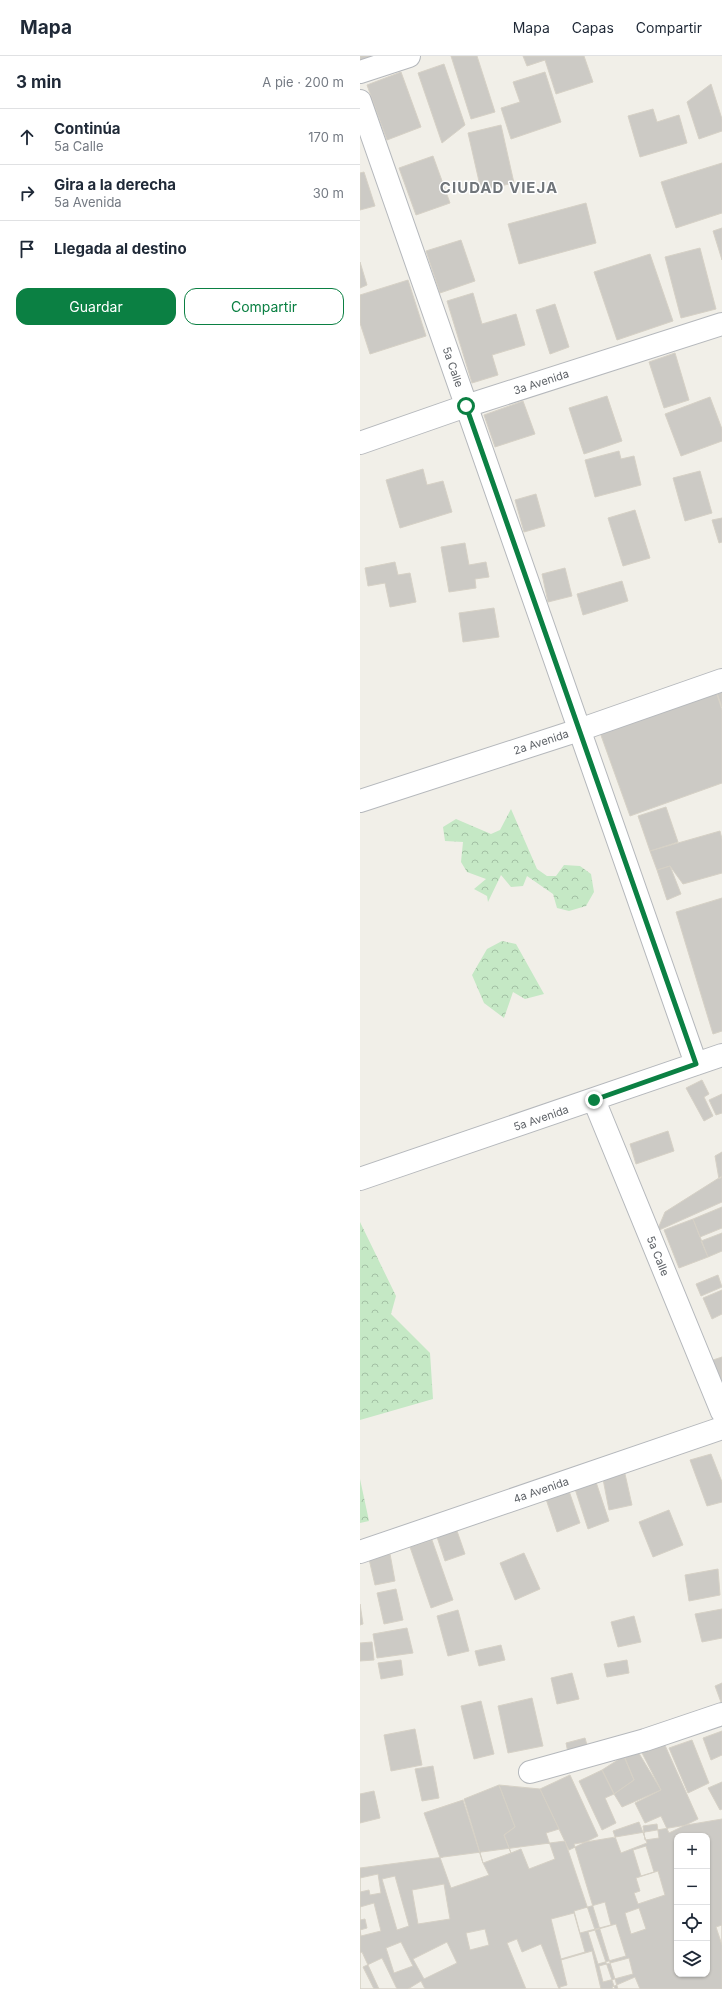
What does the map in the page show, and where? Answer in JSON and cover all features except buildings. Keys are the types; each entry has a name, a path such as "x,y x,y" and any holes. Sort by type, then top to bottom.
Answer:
{"street":[{"path":"360,72 409,56"},
{"name":"5a Calle","path":"360,101 696,1064"},
{"name":"3a Avenida","path":"360,442 466,406 722,324"},
{"name":"2a Avenida","path":"360,801 579,730 722,680"},
{"name":"5a Avenida","path":"360,1179 722,1055"},
{"name":"5a Calle","path":"594,1100 722,1412"},
{"name":"4a Avenida","path":"360,1552 722,1428"},
{"path":"530,1772 644,1740 722,1714"}],"green space":[{"path":"511,809 537,869 547,876 556,876 564,865 580,866 591,874 594,892 586,906 569,911 557,908 553,894 527,876 523,886 511,887 501,875 488,902 487,896 474,889 486,879 467,872 461,862 463,842 445,841 443,827 456,819 491,834 500,830"},
{"path":"502,941 516,944 544,994 525,999 513,992 504,1018 484,1003 472,975 487,949"},
{"path":"360,1222 396,1296 391,1314 430,1353 433,1399 360,1420"},
{"path":"360,1479 369,1521 360,1523"}],"district":[{"name":"CIUDAD VIEJA","path":"499,187"}],"route":[{"path":"466,406 696,1064 594,1100"}]}
